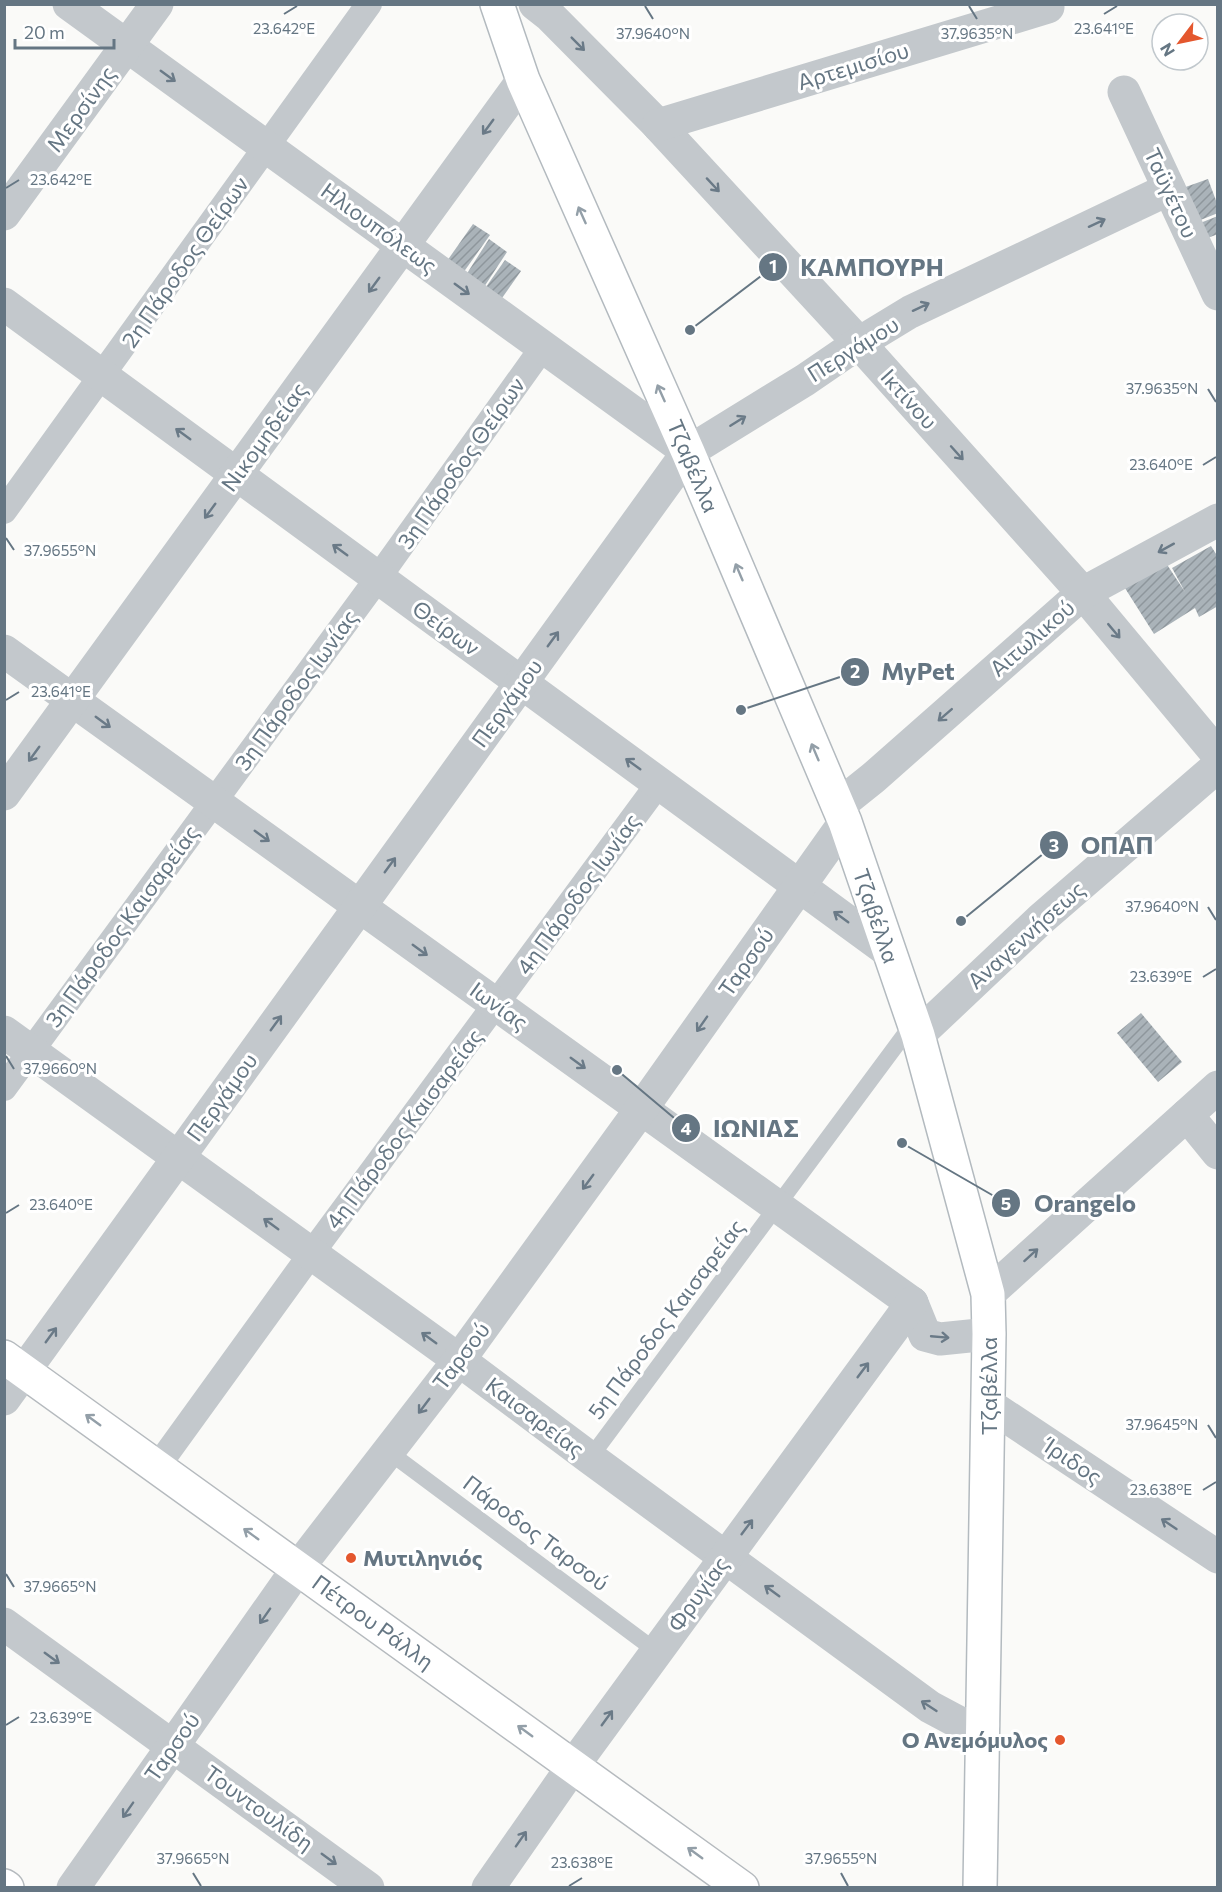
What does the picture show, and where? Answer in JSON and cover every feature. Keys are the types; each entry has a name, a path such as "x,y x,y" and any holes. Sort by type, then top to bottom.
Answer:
{"main road":[{"name":"Τζαβέλλα","path":"497,4 523,80 688,452 841,814 915,1029 988,1294 989,1405 980,1887"},
{"name":"Πέτρου Ράλλη","path":"14,1364 742,1887"}],"street":[{"name":"Ηλιουπόλεως","path":"69,4 688,452"},
{"name":"Μερσίνης","path":"4,214 157,4"},
{"name":"2η Πάροδος Θείρων","path":"4,511 369,4"},
{"name":"Ικτίνου","path":"535,4 549,15 658,125 859,343 1083,593 1218,755"},
{"name":"Αρτεμισίου","path":"658,125 1048,7"},
{"name":"Νικομηδείας","path":"4,794 523,80"},
{"name":"Ταϋγέτου","path":"1124,92 1218,294"},
{"name":"Περγάμου","path":"4,1399 14,1364 178,1158 688,452 910,312 1169,189"},
{"name":"Θείρων","path":"4,304 888,951"},
{"name":"3η Πάροδος Θείρων","path":"378,578 543,347"},
{"name":"Αιτωλικού","path":"841,814 873,778 1083,593 1218,520"},
{"name":"3η Πάροδος Ιωνίας","path":"214,802 378,578"},
{"name":"Ιωνίας","path":"4,651 912,1303"},
{"name":"Αναγεννήσεως","path":"915,1029 1218,766"},
{"name":"4η Πάροδος Ιωνίας","path":"496,1005 659,783"},
{"name":"3η Πάροδος Καισαρείας","path":"4,1088 214,802"},
{"name":"Ταρσού","path":"73,1887 298,1568 459,1360 641,1109 800,886 841,814"},
{"name":"4η Πάροδος Καισαρείας","path":"157,1467 496,1005"},
{"name":"Καισαρείας","path":"4,1032 459,1360 930,1707 960,1723 983,1725"},
{"path":"988,1294 1218,1087"},
{"path":"1187,1115 1218,1152"},
{"path":"912,1303 925,1335 940,1339 989,1334"},
{"name":"Φρυγίας","path":"488,1887 724,1557 912,1303"},
{"name":"Ίριδος","path":"989,1405 1218,1557"},
{"name":"Τουντουλίδη","path":"4,1624 368,1887"}],"lane":[{"name":"5η Πάροδος Καισαρείας","path":"590,1458 915,1029"},
{"name":"Πάροδος Ταρσού","path":"389,1452 656,1651"}],"building":[{"path":"1208,179 1218,206 1218,213 1193,223 1180,189"},
{"path":"1218,216 1218,234 1200,241 1195,225"},
{"path":"473,224 490,235 463,273 447,261"},
{"path":"489,239 507,252 484,287 466,275"},
{"path":"505,260 521,271 502,298 486,287"},
{"path":"1211,546 1218,557 1218,606 1199,617 1195,608 1154,634 1123,585 1164,560 1185,592 1172,568"},
{"path":"1141,1013 1182,1062 1158,1082 1117,1033"}],"place":[{"name":"KAΜΠΟΥΡΗ","path":"690,330"},
{"name":"MyPet","path":"741,710"},
{"name":"ΟΠΑΠ","path":"961,921"},
{"name":"ΙΩΝΙΑΣ","path":"617,1070"},
{"name":"Orangelo","path":"902,1143"},
{"name":"Μυτιληνιός","path":"351,1558"},
{"name":"Ο Ανεμόμυλος","path":"1060,1740"}]}
